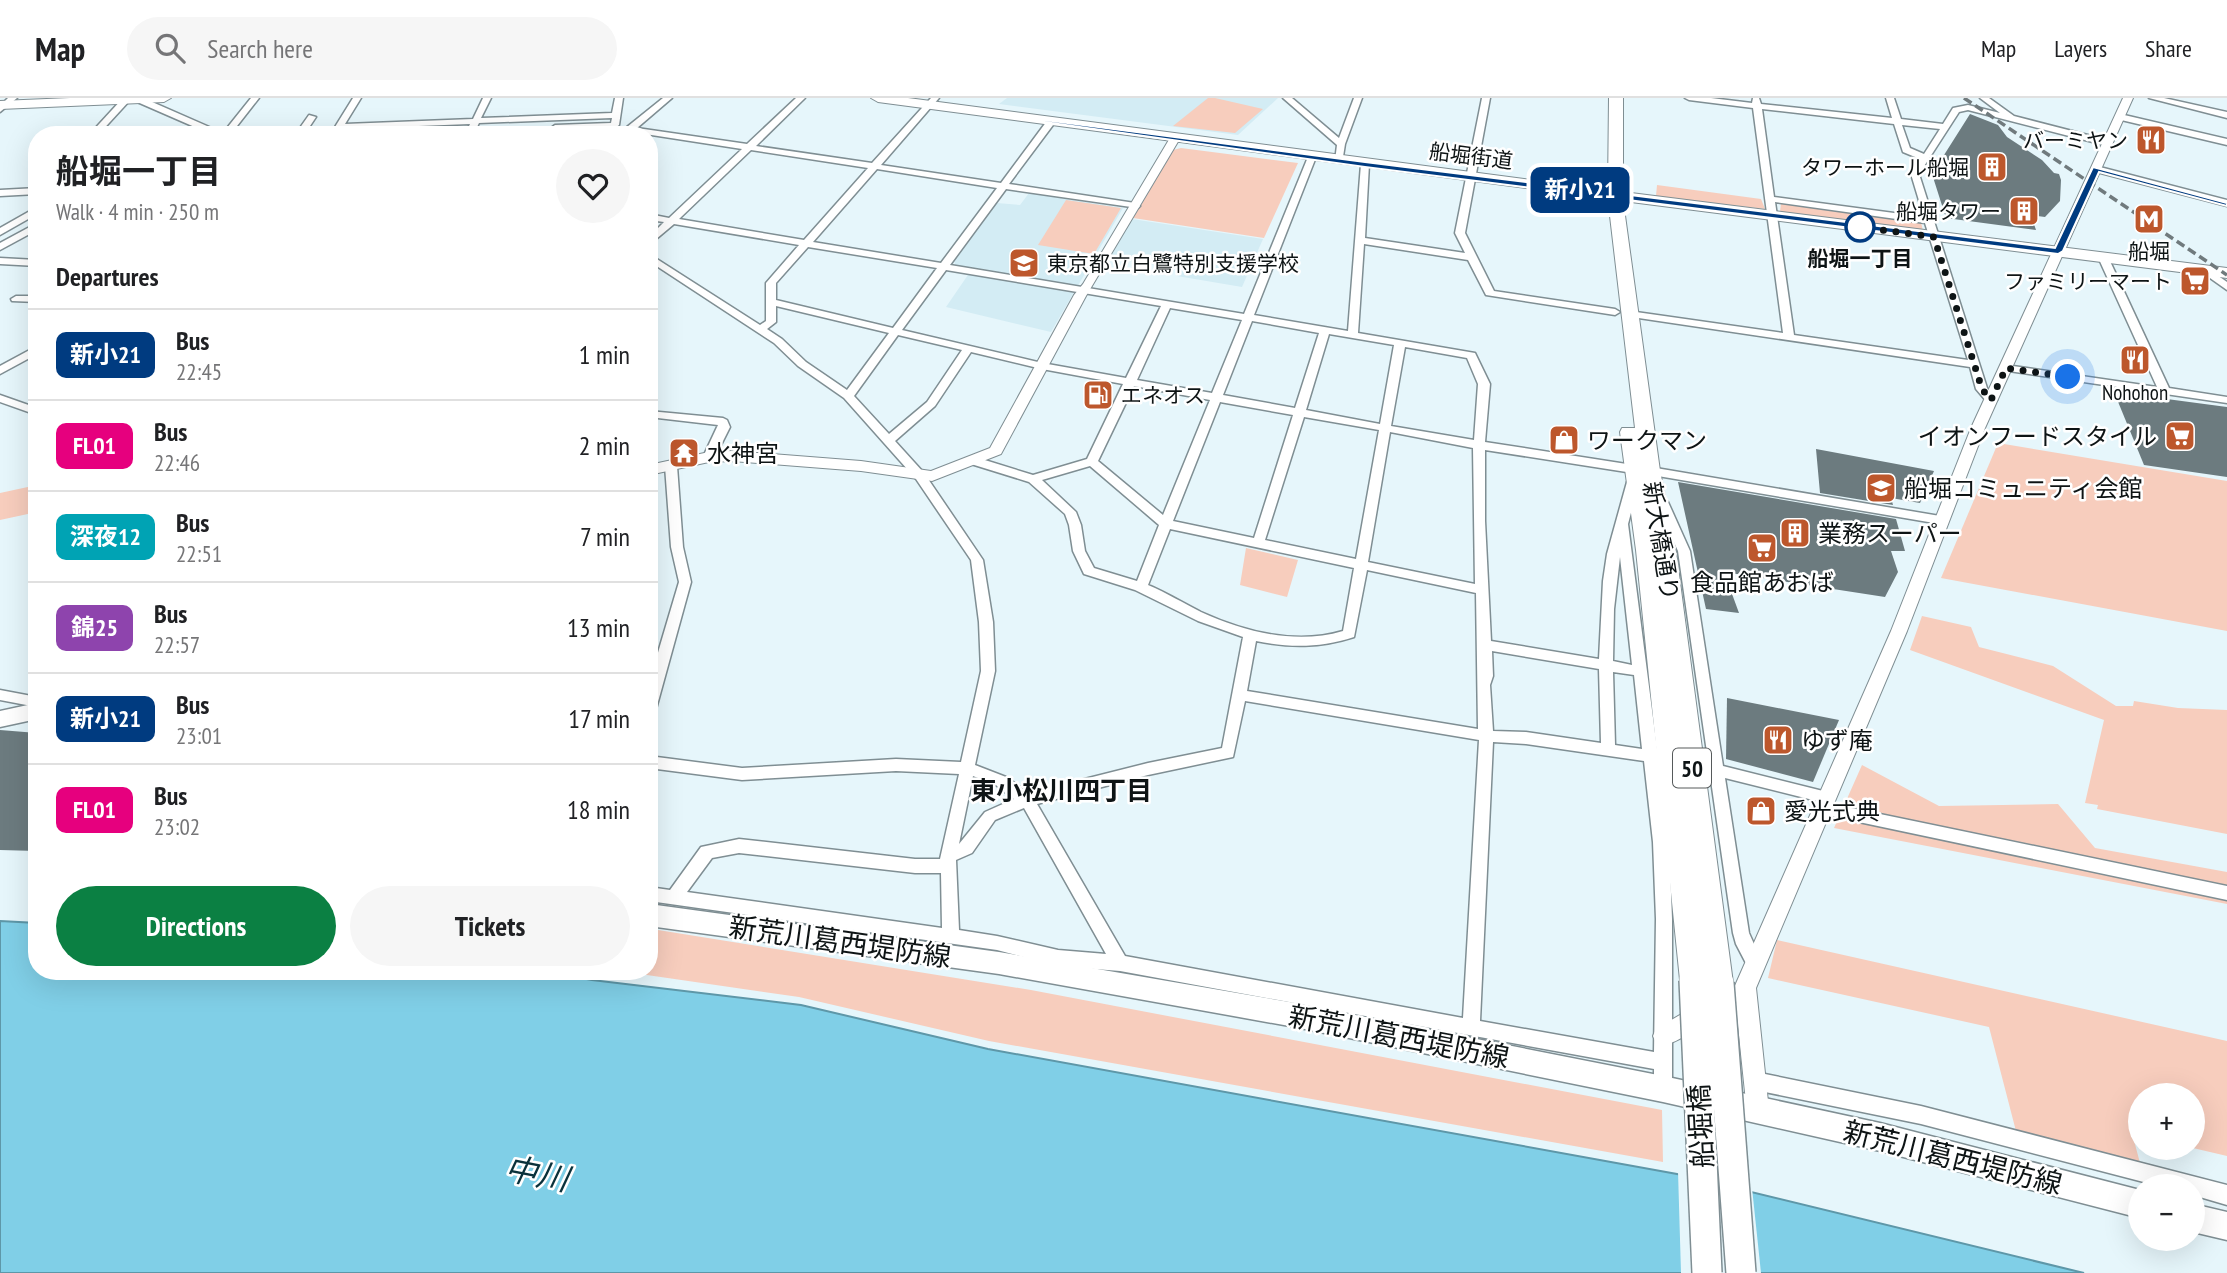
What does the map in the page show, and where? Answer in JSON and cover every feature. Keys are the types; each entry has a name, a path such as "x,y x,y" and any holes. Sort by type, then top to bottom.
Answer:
{"main road":[{"path":"5,104 164,98"},
{"name":"船堀街道","path":"878,98 932,102 1050,123 1339,161 1604,188 1772,216 2220,274"},
{"path":"1601,138 1602,98"},
{"name":"新大橋通り","path":"1616,98 1604,188 1642,474 1656,551 1719,984"},
{"path":"0,719 28,713"},
{"name":"新荒川葛西堤防線","path":"658,916 1056,965 1663,1089 1880,1137 2128,1201"},
{"name":"船堀橋","path":"1707,1273 1719,984"},
{"name":"船堀橋","path":"1719,984 1741,1273"},
{"path":"2205,1220 2227,1226"}],"street":[{"path":"231,126 255,98"},
{"path":"338,126 357,98"},
{"path":"474,126 487,98"},
{"path":"615,126 620,98"},
{"path":"633,126 668,98"},
{"path":"658,233 801,98"},
{"path":"1287,98 1341,144"},
{"path":"1339,161 1341,144 1358,98"},
{"path":"1486,98 1460,233 1490,293 1974,364"},
{"path":"1689,98 1756,102 1945,127"},
{"path":"1890,98 1906,150 1924,157"},
{"path":"1955,98 1968,107 2108,143"},
{"path":"1984,98 2017,121"},
{"path":"1664,1035 1719,984 1755,964 1899,631 1940,520 1991,400 2128,98"},
{"path":"2153,98 2227,115"},
{"path":"102,126 129,99 200,126"},
{"path":"760,329 771,322 771,283 932,102"},
{"path":"1756,102 1789,337"},
{"path":"1968,107 1956,110 1915,174 1927,220 1982,389 1991,400"},
{"path":"406,126 617,115"},
{"path":"305,126 312,117"},
{"path":"2120,117 2227,142"},
{"path":"848,396 1050,123"},
{"path":"658,136 875,165 1135,206"},
{"path":"658,468 709,457 732,456 932,476 996,452 1084,291 1174,139"},
{"path":"1141,587 1312,157"},
{"path":"1353,335 1365,164"},
{"path":"2096,169 2227,203"},
{"path":"0,193 28,191"},
{"path":"1770,199 1927,220"},
{"path":"0,232 28,215"},
{"path":"658,219 1471,355 1484,384 1479,445 1479,521 1486,645 1486,676 1483,685 1486,736 1471,1027"},
{"path":"0,247 28,231"},
{"path":"1360,240 1470,257"},
{"path":"2103,257 2165,391"},
{"path":"0,261 28,263"},
{"path":"658,263 760,329 848,396 920,476 977,560 983,593 988,671 948,862 951,937"},
{"path":"2220,274 2227,287"},
{"path":"16,299 28,299"},
{"path":"772,302 1042,366 1642,474 1940,520"},
{"path":"1033,479 1092,462 1167,304"},
{"path":"1258,544 1325,330"},
{"path":"975,461 1033,479 1070,512 1079,551 1089,571 1141,587 1203,618 1250,635 1288,640 1335,639 1349,634 1400,343"},
{"path":"890,440 930,404 968,349"},
{"path":"0,371 28,354"},
{"path":"2006,368 2227,400"},
{"path":"0,398 28,409"},
{"path":"658,415 723,422 723,428 709,457"},
{"path":"1092,462 1166,524 1483,590"},
{"path":"658,677 685,582 677,547 671,466"},
{"path":"1608,750 1607,665 1611,559 1642,474"},
{"path":"1642,474 1684,551 1741,933 1755,964"},
{"path":"1622,524 1661,842 1664,919 1663,1089"},
{"path":"674,897 707,852 739,846 915,866 948,862 966,848 989,816 1027,800 1148,769 1228,753 1250,635"},
{"path":"1486,645 1640,671"},
{"path":"0,695 28,700"},
{"path":"1239,695 1486,736 1526,738 1651,756"},
{"path":"658,763 742,774 883,765 968,768 1001,781 1027,800 1119,963"},
{"path":"1717,770 1824,803 2227,893"},
{"path":"658,895 997,943 1056,965 1119,963 1662,1062"},
{"path":"1719,984 1755,1081 1758,1111"},
{"path":"1755,1081 1921,1115 2227,1195"}],"shaded area":[{"path":"1007,98 1278,98 1238,135 999,104"},
{"path":"1208,98 1263,109 1235,133 1173,126"},
{"path":"1181,148 1298,163 1264,238 1133,218 1173,150"},
{"path":"1657,185 1761,199 1765,209 1656,196"},
{"name":"東京都立白鷺特別支援学校","path":"1029,193 1123,208 1051,332 946,307 972,269 956,266 954,261 997,203 1020,205"},
{"path":"1066,200 1121,208 1094,254 1038,245"},
{"path":"1781,203 1920,218 1923,231 1780,212"},
{"path":"1132,219 1263,239 1242,287 1177,276 1180,269 1110,258"},
{"path":"1998,443 2227,481 2227,631 1941,578"},
{"path":"28,487 28,514 0,520 0,493"},
{"path":"1246,548 1298,560 1287,597 1240,585"},
{"path":"1922,616 1971,627 1979,647 2053,666 2116,706 2133,706 2134,701 2178,708 2227,710 2227,834 2097,809 2098,805 2085,803 2104,720 1910,650"},
{"path":"1862,765 1939,806 2058,804 2095,848 2227,872 2227,904 1834,828"},
{"path":"658,930 1031,990 1662,1110 1663,1162 989,1041 799,997 658,977"},
{"path":"1777,940 2227,1041 2227,1156 2205,1151 2205,1083 2128,1083 2128,1160 2139,1160 2140,1163 2017,1135 1989,1027 1768,978"}],"water":[{"name":"中川","path":"0,921 28,923 28,980 592,980 801,1005 988,1049 1677,1174 2084,1273 0,1273"}],"pier":[{"path":"1678,1171 1752,1188 1761,1273 1681,1273"}],"building":[{"name":"タワーホール船堀","path":"1970,114 1998,125 2007,137 2059,174 2060,201 2045,217 2031,215 2036,230 1946,218 1932,174"},
{"name":"イオンフードスタイル","path":"2114,392 2227,407 2227,477 2144,465"},
{"path":"1816,449 1934,471 1920,503 1891,498 1893,505 1820,493"},
{"name":"業務スーパー","path":"1678,482 1896,519 1905,551 1891,551 1898,572 1885,597 1724,572 1739,613 1706,609"},
{"name":"ゆず庵","path":"1727,698 1839,720 1813,782 1726,759"},
{"path":"0,730 28,732 28,851 0,850"}],"railway":[{"path":"1964,98 2227,275"}],"bus line":[{"name":"新小21","path":"878,98 1365,164 2058,251 2096,169 2227,203"}],"place":[{"name":"バーミヤン","path":"2151,140"},
{"name":"タワーホール船堀","path":"1992,167"},
{"name":"船堀タワー","path":"2024,211"},
{"name":"船堀","path":"2149,219"},
{"name":"船堀一丁目","path":"1860,227"},
{"name":"東京都立白鷺特別支援学校","path":"1024,263"},
{"name":"ファミリーマート","path":"2195,281"},
{"name":"Nohohon","path":"2135,360"},
{"name":"エネオス","path":"1098,395"},
{"name":"イオンフードスタイル","path":"2180,436"},
{"name":"ワークマン","path":"1564,440"},
{"name":"水神宮","path":"684,453"},
{"name":"船堀コミュニティ会館","path":"1881,488"},
{"name":"業務スーパー","path":"1795,533"},
{"name":"食品館あおば","path":"1762,548"},
{"name":"ゆず庵","path":"1778,740"},
{"name":"愛光式典","path":"1761,811"}],"district":[{"name":"東小松川四丁目","path":"1061,790"}],"route":[{"path":"1860,227 1853,226 1934,237 1982,389 1991,400 2006,368 2068,377"}]}
